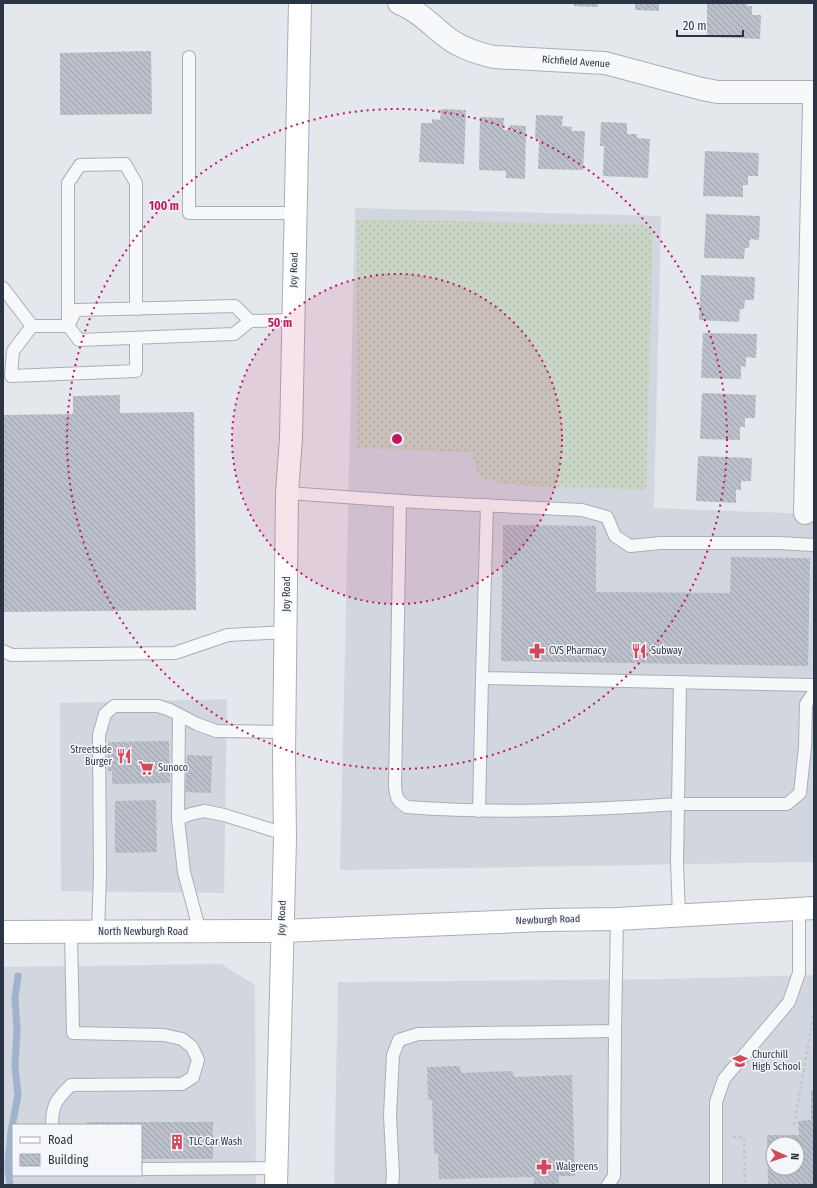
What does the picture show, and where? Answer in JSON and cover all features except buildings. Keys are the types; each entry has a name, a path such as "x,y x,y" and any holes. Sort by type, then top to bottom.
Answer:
{"street":[{"name":"Joy Road","path":"277,1176 285,834 284,732 287,493 291,438 300,3"},
{"name":"Richfield Avenue","path":"399,3 419,13 445,36 458,45 478,54 494,57 605,63 718,92 814,92"},
{"path":"805,513 814,103"},
{"name":"Newburgh Road","path":"282,931 544,920 617,919 806,908"},
{"name":"North Newburgh Road","path":"3,932 282,931"}],"lane":[{"path":"189,57 189,213 296,213"},
{"path":"136,309 136,183 125,164 80,165 68,183 68,326 80,340 234,334 250,320 293,320"},
{"path":"3,288 32,326"},
{"path":"68,326 76,310 235,306 250,320"},
{"path":"32,326 68,326"},
{"path":"32,326 13,351 11,376 136,371 136,338"},
{"path":"287,493 400,501 582,510 607,517 615,536 630,546 661,543 778,543 814,545"},
{"path":"400,501 396,678 396,796 399,802 406,807 479,811 606,809 678,804 787,804 800,793 805,747 806,704 814,692"},
{"path":"479,811 487,505"},
{"path":"3,651 12,655 175,653 228,635 286,632"},
{"path":"482,678 814,685"},
{"path":"679,915 676,862 680,682"},
{"path":"98,932 100,873 99,735 105,714 114,706 158,706 216,731 284,732"},
{"path":"179,715 178,819 184,872 200,932"},
{"path":"178,819 190,814 204,811 224,815 285,834"},
{"path":"716,1185 716,1102 724,1079 789,1002 799,973 806,908"},
{"path":"608,1185 614,1176 617,919"},
{"path":"52,1124 52,1114 56,1100 71,1085 182,1084 193,1077 198,1060 192,1047 182,1039 164,1035 73,1033 71,932"},
{"path":"392,1185 393,1175 390,1115 393,1055 399,1040 418,1034 615,1031"},
{"path":"142,1169 277,1176"}],"path":[{"path":"794,1125 814,1012"},
{"path":"716,1138 744,1137 745,1185"}],"shaded area":[{"path":"355,208 661,216 654,508 814,514 814,862 340,870"},
{"path":"227,699 224,893 61,891 60,703"},
{"path":"221,964 255,985 256,1185 3,1185 3,967"},
{"path":"814,975 814,1185 334,1185 338,982 667,979"}],"green space":[{"path":"357,219 644,225 653,231 646,490 506,485 479,477 472,452 357,448"}],"waterway":[{"path":"13,1124 18,1095 15,1066 17,1029 15,998 18,976"},
{"path":"10,1185 8,1167 12,1127"}],"place":[{"name":"CVS Pharmacy","path":"537,651"},
{"name":"Subway","path":"639,651"},
{"name":"Streetside Burger","path":"124,756"},
{"name":"Sunoco","path":"146,768"},
{"name":"Churchill High School","path":"740,1061"},
{"name":"TLC Car Wash","path":"177,1142"},
{"name":"Walgreens","path":"544,1167"}]}
